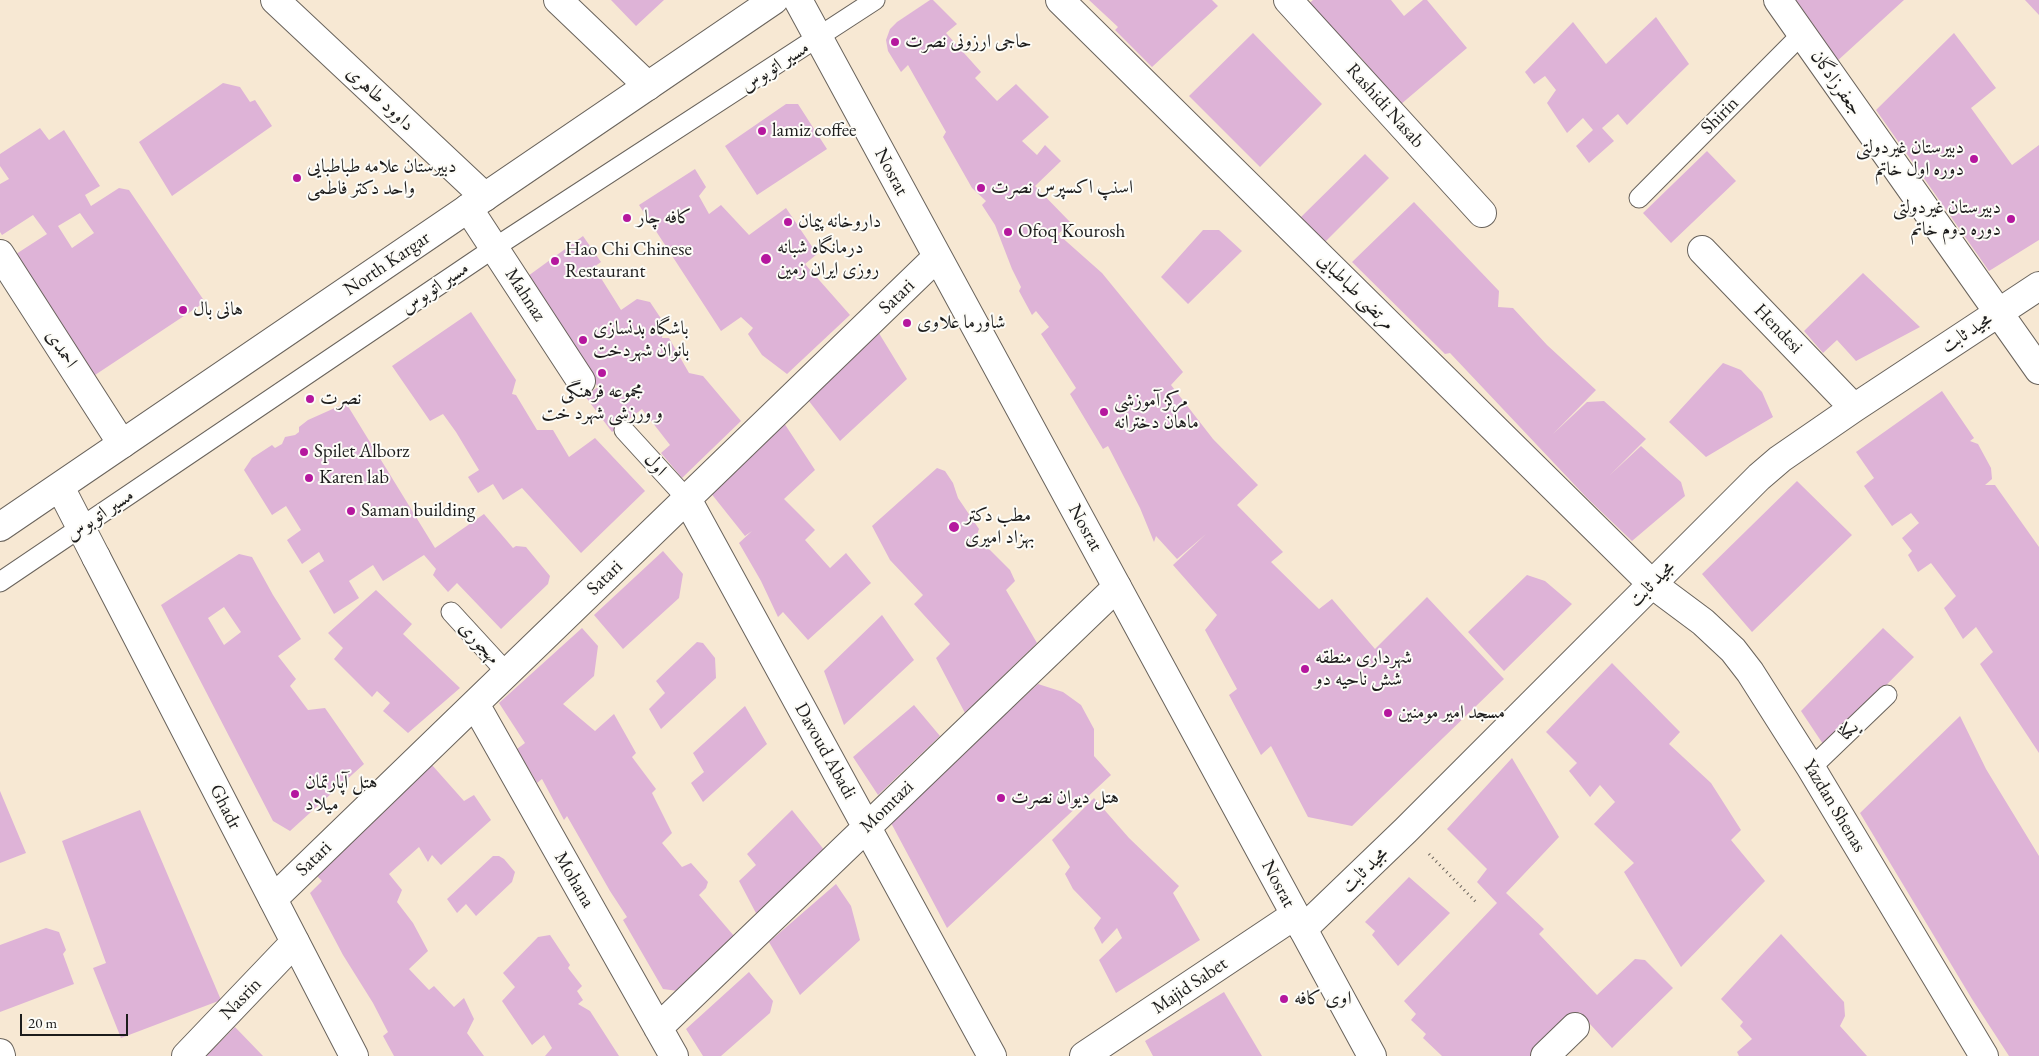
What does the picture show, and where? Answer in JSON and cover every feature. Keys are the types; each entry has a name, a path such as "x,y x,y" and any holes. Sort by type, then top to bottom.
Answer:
{"street":[{"name":"داوود طاهری","path":"275,0 477,203"},
{"path":"558,0 648,86"},
{"name":"North Kargar","path":"0,527 774,0"},
{"name":"Nosrat","path":"798,0 1372,1056"},
{"name":"مرتضی طباطبایی","path":"1060,0 1652,584"},
{"name":"Rashidi Nasab","path":"1288,0 1482,212"},
{"name":"جعفرزادگان","path":"1778,0 2039,370"},
{"name":"Mahnaz","path":"477,203 494,248 581,381"},
{"name":"Hendesi","path":"1702,250 1854,408"},
{"name":"احمدی","path":"0,254 122,444"},
{"name":"Satari","path":"273,899 938,257"},
{"name":"مجید ثابت","path":"1299,922 1406,830 1759,477 1854,408 2039,286"},
{"name":"Ghadr","path":"60,486 354,1056"},
{"name":"Davoud Abadi","path":"687,499 992,1056"},
{"name":"Yazdan Shenas","path":"1652,584 1704,622 1733,650 1750,672 1811,768 1984,1056"},
{"name":"Momtazi","path":"658,1028 1117,587"},
{"name":"Mohana","path":"474,704 674,1056"},
{"name":"Majid Sabet","path":"1084,1056 1299,922"},
{"name":"Nasrin","path":"186,1056 295,942"},
{"path":"1545,1056 1575,1027"}],"lane":[{"name":"مسیر اتوبوس","path":"0,582 494,248 875,0"},
{"name":"Shirin","path":"1639,198 1802,34"},
{"name":"اول","path":"624,430 687,499"},
{"name":"مهجوری","path":"451,612 507,673"},
{"name":"یکتا","path":"1811,768 1887,695"}],"path":[{"path":"1406,830 1476,902"}],"building":[{"path":"611,0 664,0 636,26"},
{"path":"930,0 933,0 957,24 946,33 981,72 975,78 997,101 1016,84 1049,117 1022,141 1037,155 1045,145 1061,161 1035,186 1071,223 1058,234 1102,273 1183,372 1171,385 1213,439 1258,485 1237,505 1283,552 1271,562 1319,609 1332,599 1375,649 1427,597 1504,679 1352,826 1308,817 1271,746 1261,755 1229,695 1237,689 1205,630 1217,615 1173,565 1206,534 1177,559 1156,536 1154,542 1140,508 1108,446 1103,449 1070,394 1076,388 1041,334 1049,327 1036,311 1032,315 1019,291 1021,287 995,225 982,205 986,201 972,188 943,137 946,132 908,65 901,72 888,51 886,40 890,29 897,22"},
{"path":"1089,0 1212,0 1218,6 1152,67 1115,30 1118,27"},
{"path":"1313,0 1391,0 1404,16 1423,0 1427,0 1467,48 1400,105 1358,54 1350,60 1305,7"},
{"path":"1793,0 1904,0 1835,63"},
{"path":"2025,0 2039,0 2039,15"},
{"path":"1656,17 1689,64 1627,125 1618,114 1602,128 1614,141 1589,163 1576,146 1593,130 1583,118 1567,133 1547,103 1556,90 1545,76 1534,84 1525,72 1573,22 1606,64"},
{"path":"1253,33 1322,104 1260,167 1189,96"},
{"path":"1954,33 1996,88 1971,108 2012,165 2039,145 2039,240 1989,271 1876,110"},
{"path":"223,83 240,87 250,102 255,100 272,126 172,196 139,142"},
{"path":"786,104 798,104 827,149 757,195 725,146"},
{"path":"40,128 49,140 64,130 100,186 85,195 91,206 119,188 129,190 205,302 92,377 13,256 47,234 33,215 2,235 0,232 0,184 9,179 0,166 0,154","holes":["80,213 94,233 72,248 58,226"]},
{"path":"1707,151 1736,181 1671,243 1643,213"},
{"path":"1365,154 1389,178 1325,242 1301,217"},
{"path":"695,169 706,187 699,196 709,214 721,205 749,235 786,208 817,254 805,264 850,315 787,374 762,355 748,334 753,328 741,317 721,331 639,205"},
{"path":"1414,202 1499,291 1498,307 1513,308 1547,345 1596,390 1553,434 1587,402 1604,401 1646,439 1610,475 1641,446 1681,482 1685,496 1632,541 1587,498 1450,353 1445,354 1352,262"},
{"path":"1203,230 1219,230 1242,251 1188,304 1161,277"},
{"path":"583,236 601,262 594,267 621,310 637,299 650,302 664,323 662,338 669,338 689,373 703,376 741,421 682,478 661,453 670,445 642,409 612,432 585,396 598,387 595,383 592,385 540,304 545,300 528,276"},
{"path":"1863,273 1920,327 1856,361 1837,340 1823,353 1804,331"},
{"path":"471,312 516,380 512,394 516,395 537,430 553,430 569,457 595,438 645,491 581,553 522,488 503,500 493,484 478,493 468,477 479,470 456,432 443,414 430,421 392,366"},
{"path":"877,330 907,379 840,441 805,396"},
{"path":"1723,363 1741,370 1762,392 1773,417 1706,457 1669,422"},
{"path":"1942,391 1974,438 1970,441 1978,444 1991,468 1992,479 1985,485 1995,485 2039,547 2039,753 1980,664 1993,652 1976,627 1963,639 1944,608 1956,596 1931,563 1918,572 1908,555 1912,551 1902,538 1919,523 1911,513 1892,526 1864,486 1874,478 1856,452"},
{"name":"Saman building","path":"346,403 435,548 484,514 513,548 516,546 526,547 550,576 548,584 501,629 457,583 448,592 433,575 436,569 424,555 383,581 373,565 349,581 359,598 334,614 309,571 324,561 319,552 302,564 287,540 301,530 286,506 272,515 244,470 252,458 272,445 275,448 282,444 285,437 295,435 299,432 299,427 308,420"},
{"path":"784,423 815,470 784,499 815,530 805,540 830,568 846,553 871,583 808,640 783,612 778,617 761,581 739,543 752,531 745,536 710,492"},
{"path":"937,468 945,471 953,483 958,498 979,529 974,543 990,550 1010,570 1015,581 1006,590 1037,643 965,713 936,658 950,644 914,604 923,595 890,560 872,526"},
{"path":"1797,481 1852,535 1752,632 1702,574"},
{"path":"663,551 683,574 679,598 623,649 594,615"},
{"path":"239,554 252,557 301,639 278,656 296,679 290,686 308,710 325,708 364,764 290,831 273,821 161,605","holes":["224,607 241,632 224,645 208,618"]},
{"path":"1527,575 1545,581 1572,604 1504,671 1468,632"},
{"path":"376,590 412,624 403,634 460,688 408,733 383,711 390,703 377,691 372,697 334,659 343,648 328,633"},
{"path":"882,615 914,660 844,725 824,671"},
{"path":"582,628 598,646 594,676 563,704 595,731 614,714 636,753 632,757 656,789 652,793 672,833 662,843 682,867 691,863 708,882 706,888 699,895 734,936 678,991 663,989 623,920 627,917 567,816 564,820 542,779 537,783 517,749 525,743 499,703"},
{"path":"1883,628 1914,657 1825,747 1801,711"},
{"path":"697,642 703,643 715,658 716,678 661,729 649,709 665,693 656,681"},
{"path":"1612,663 1680,732 1669,744 1711,783 1741,830 1731,840 1765,881 1681,967 1624,872 1634,863 1594,824 1615,802 1600,785 1590,797 1569,771 1577,763 1546,732"},
{"name":"هتل دیوان نصرت","path":"1038,684 1063,692 1081,705 1094,729 1094,756 1111,775 947,928 890,821"},
{"path":"914,705 940,736 878,795 853,757"},
{"path":"745,706 767,744 703,802 691,783 704,772 693,753"},
{"path":"1960,716 1986,769 2039,856 2039,1056 2009,1056 1972,999 1860,813"},
{"path":"1512,758 1559,837 1506,893 1544,929 1539,934 1597,995 1635,959 1645,960 1673,988 1612,1048 1579,1012 1534,1056 1442,1056 1423,1038 1426,1034 1411,1020 1416,1014 1404,1001 1497,903 1477,882 1487,869 1447,829"},
{"path":"432,765 464,801 474,795 491,820 441,865 432,855 428,862 419,847 389,874 402,890 397,902 413,923 428,951 409,969 429,990 434,986 454,1007 464,998 474,1019 467,1033 484,1056 394,1056 383,1036 388,1032 373,1003 343,955 310,893 322,881 317,876"},
{"path":"0,791 26,853 0,863"},
{"path":"1094,798 1129,838 1179,886 1173,893 1200,940 1116,993 1099,960 1122,938 1117,928 1102,944 1094,928 1101,918 1073,889 1065,874 1070,867 1052,840"},
{"path":"140,810 221,1000 121,1038 93,968 106,963 62,841"},
{"path":"792,810 825,851 757,915 739,881 756,865 747,854"},
{"path":"493,856 499,856 504,859 515,872 512,882 476,916 466,904 457,913 447,899"},
{"path":"1409,877 1450,913 1398,966 1372,935 1375,931 1365,922"},
{"path":"836,884 851,906 860,940 800,995 769,942"},
{"path":"46,928 59,932 66,950 63,954 74,984 0,1012 0,945"},
{"path":"1781,934 1844,1002 1845,1016 1840,1026 1867,1056 1739,1056 1737,1052 1752,1039 1740,1026 1743,1022 1721,999"},
{"path":"550,935 570,965 568,968 582,986 577,991 583,1000 578,1004 590,1011 619,1056 545,1056 552,1048 544,1035 532,1045 502,1001 515,987 503,973 538,937"},
{"path":"749,972 773,1001 770,1013 721,1056 703,1056 686,1029"},
{"path":"1224,992 1262,1056 1153,1056 1145,1041"},
{"path":"235,1027 263,1056 206,1056"}],"place":[{"name":"حاجی ارزونی نصرت","path":"895,42"},
{"name":"lamiz coffee","path":"762,131"},
{"name":"دبیرستان غیردولتی دوره اول خاتم","path":"1974,159"},
{"name":"دبیرستان علامه طباطبایی واحد دکتر فاطمی","path":"297,178"},
{"name":"اسنپ اکسپرس نصرت","path":"981,188"},
{"name":"کافه چار","path":"627,218"},
{"name":"دبیرستان غیردولتی دوره دوم خاتم","path":"2011,219"},
{"name":"داروخانه پیمان","path":"788,222"},
{"name":"Ofoq Kourosh","path":"1008,232"},
{"name":"درمانگاه شبانه روزی ایران زمین","path":"766,259"},
{"name":"Hao Chi Chinese Restaurant","path":"555,261"},
{"name":"هانی بال","path":"183,310"},
{"name":"شاورما علاوی","path":"907,323"},
{"name":"باشگاه بدنسازی بانوان شهردخت","path":"583,340"},
{"name":"مجموعه فرهنگی و ورزشی شهرد خت","path":"602,373"},
{"name":"نصرت","path":"310,399"},
{"name":"مرکز آموزشی ماهان دخترانه","path":"1104,412"},
{"name":"Spilet Alborz","path":"304,452"},
{"name":"Karen lab","path":"309,478"},
{"name":"Saman building","path":"351,511"},
{"name":"مطب دکتر بهزاد امیری","path":"954,527"},
{"name":"شهرداری منطقه شش ناحیه دو","path":"1305,669"},
{"name":"مسجد امیر مومنین","path":"1388,713"},
{"name":"هتل آپارتمان میلاد","path":"295,794"},
{"name":"هتل دیوان نصرت","path":"1001,798"},
{"name":"اوی کافه","path":"1284,999"}]}
